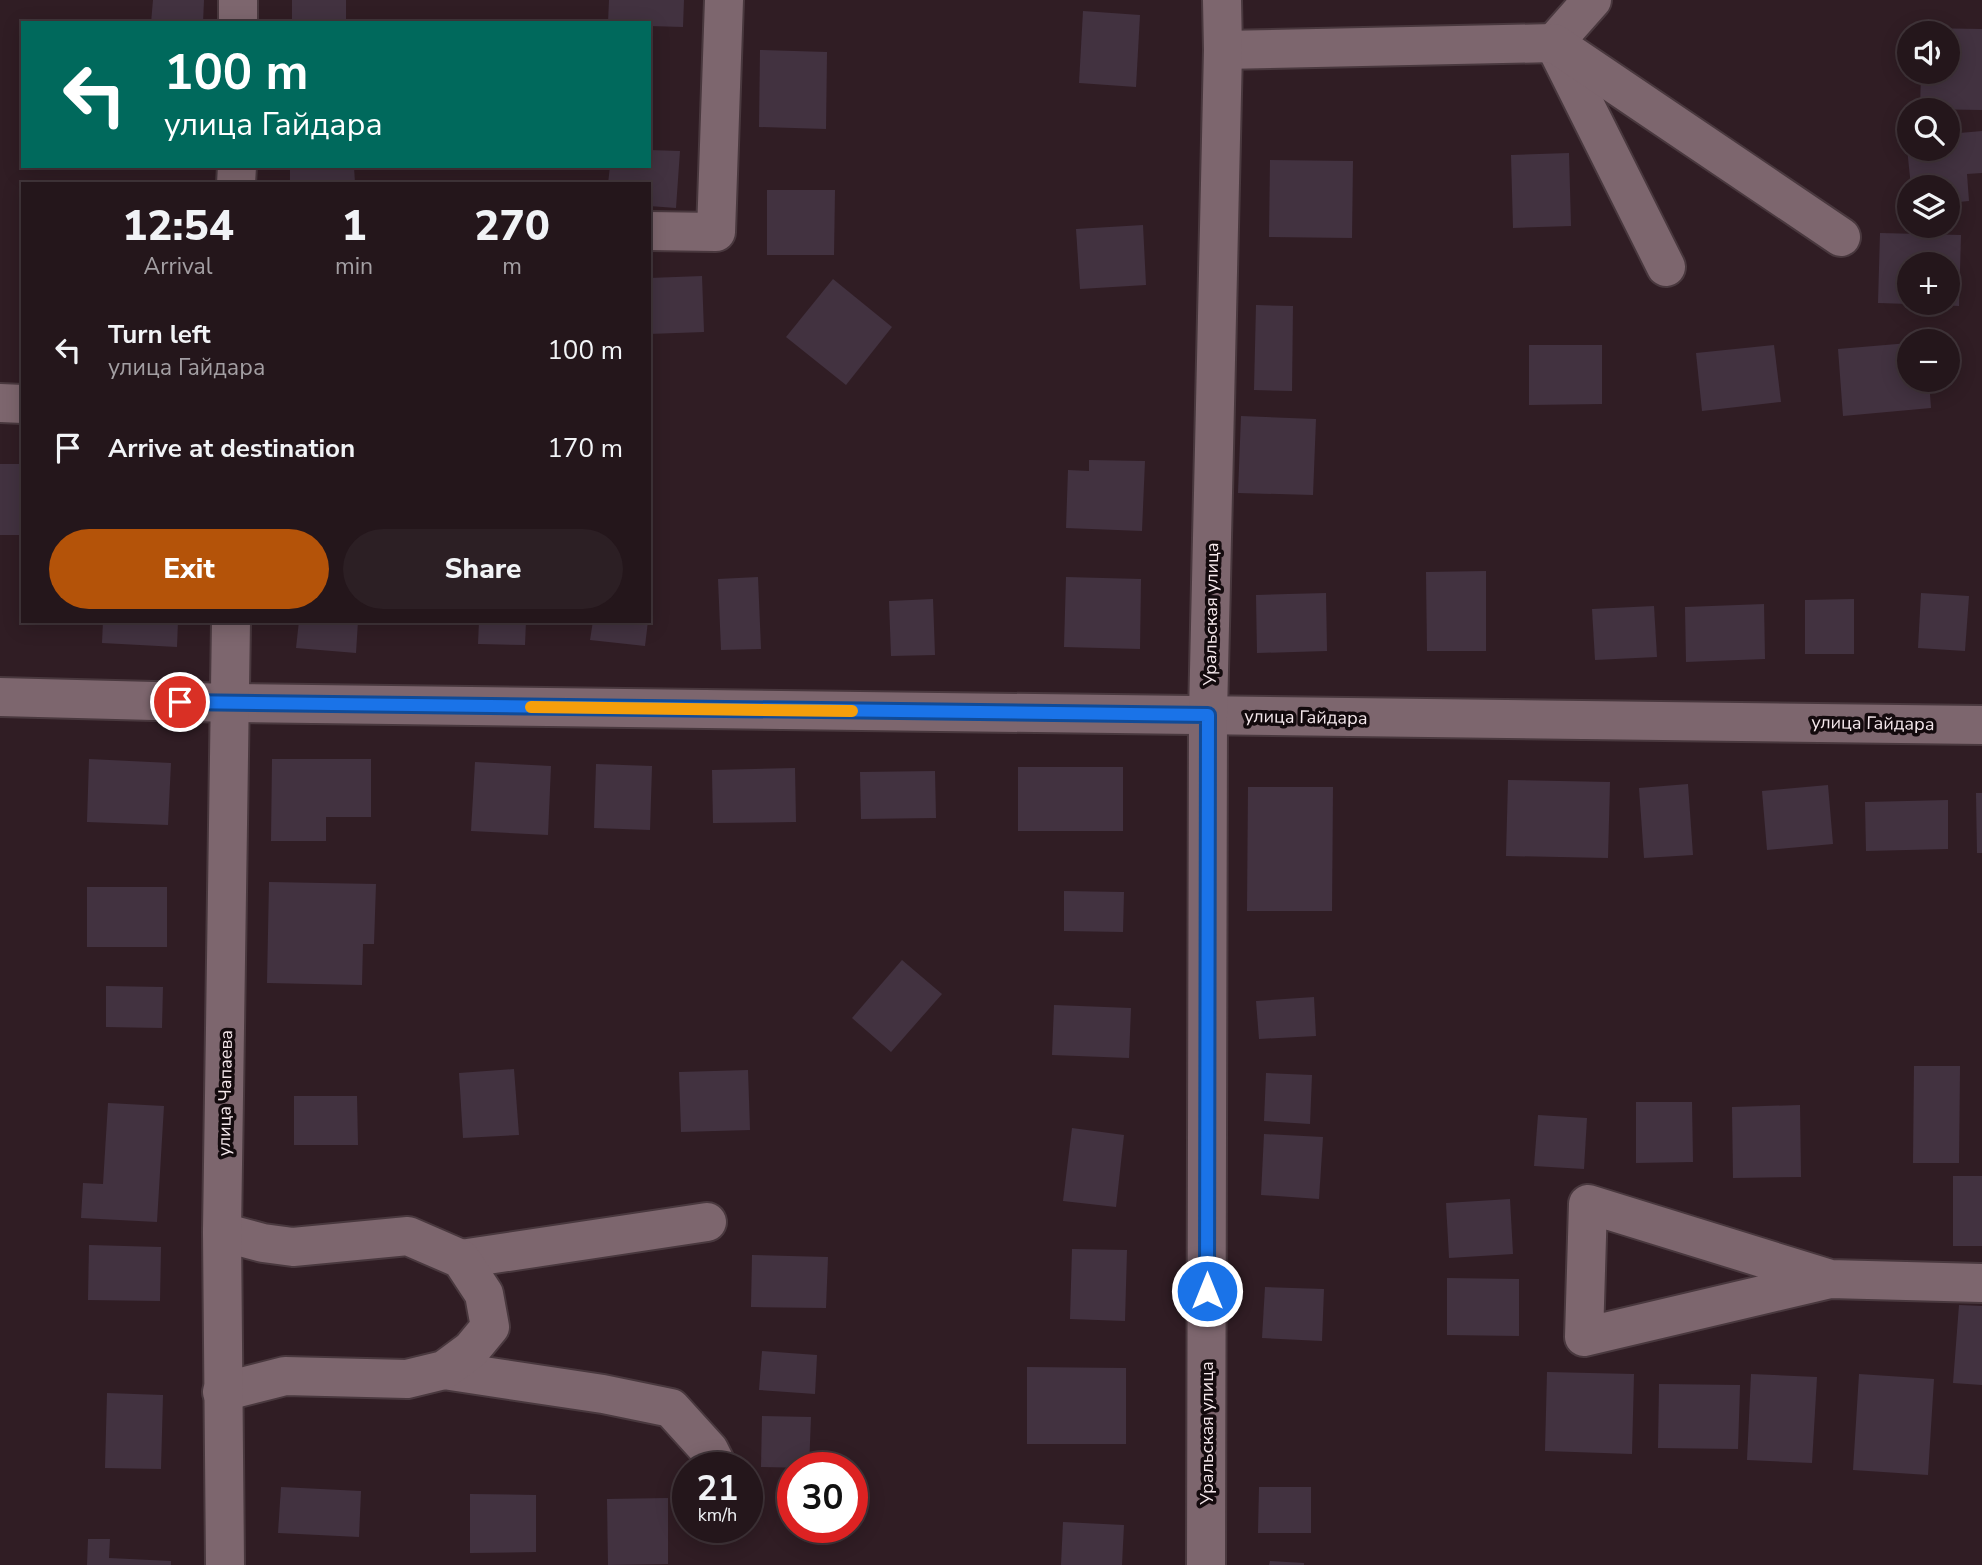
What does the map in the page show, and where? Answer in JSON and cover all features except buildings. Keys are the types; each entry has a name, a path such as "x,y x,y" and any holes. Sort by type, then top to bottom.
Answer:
{"street":[{"path":"238,0 238,21"},
{"path":"651,231 716,232 724,0"},
{"name":"Уральская улица","path":"1206,1565 1208,715 1222,0"},
{"path":"1554,43 1592,0"},
{"path":"1223,50 1554,43 1841,237"},
{"path":"1554,43 1666,267"},
{"path":"0,403 21,404"},
{"name":"улица Чапаева","path":"225,1565 222,1232 231,623"},
{"name":"улица Гайдара","path":"0,697 231,703 1982,725"},
{"path":"1830,1279 1588,1204 1584,1337 1830,1279 1982,1283"},
{"path":"222,1232 263,1243 293,1247 408,1236 461,1259 707,1222"},
{"path":"444,1370 471,1350 490,1327 484,1294 461,1259"},
{"path":"222,1392 285,1376 407,1379 444,1370 567,1387 671,1409 710,1452"}],"slow traffic":[{"path":"531,707 852,711"}],"route":[{"path":"180,702 1208,715 1207,1291"}]}
